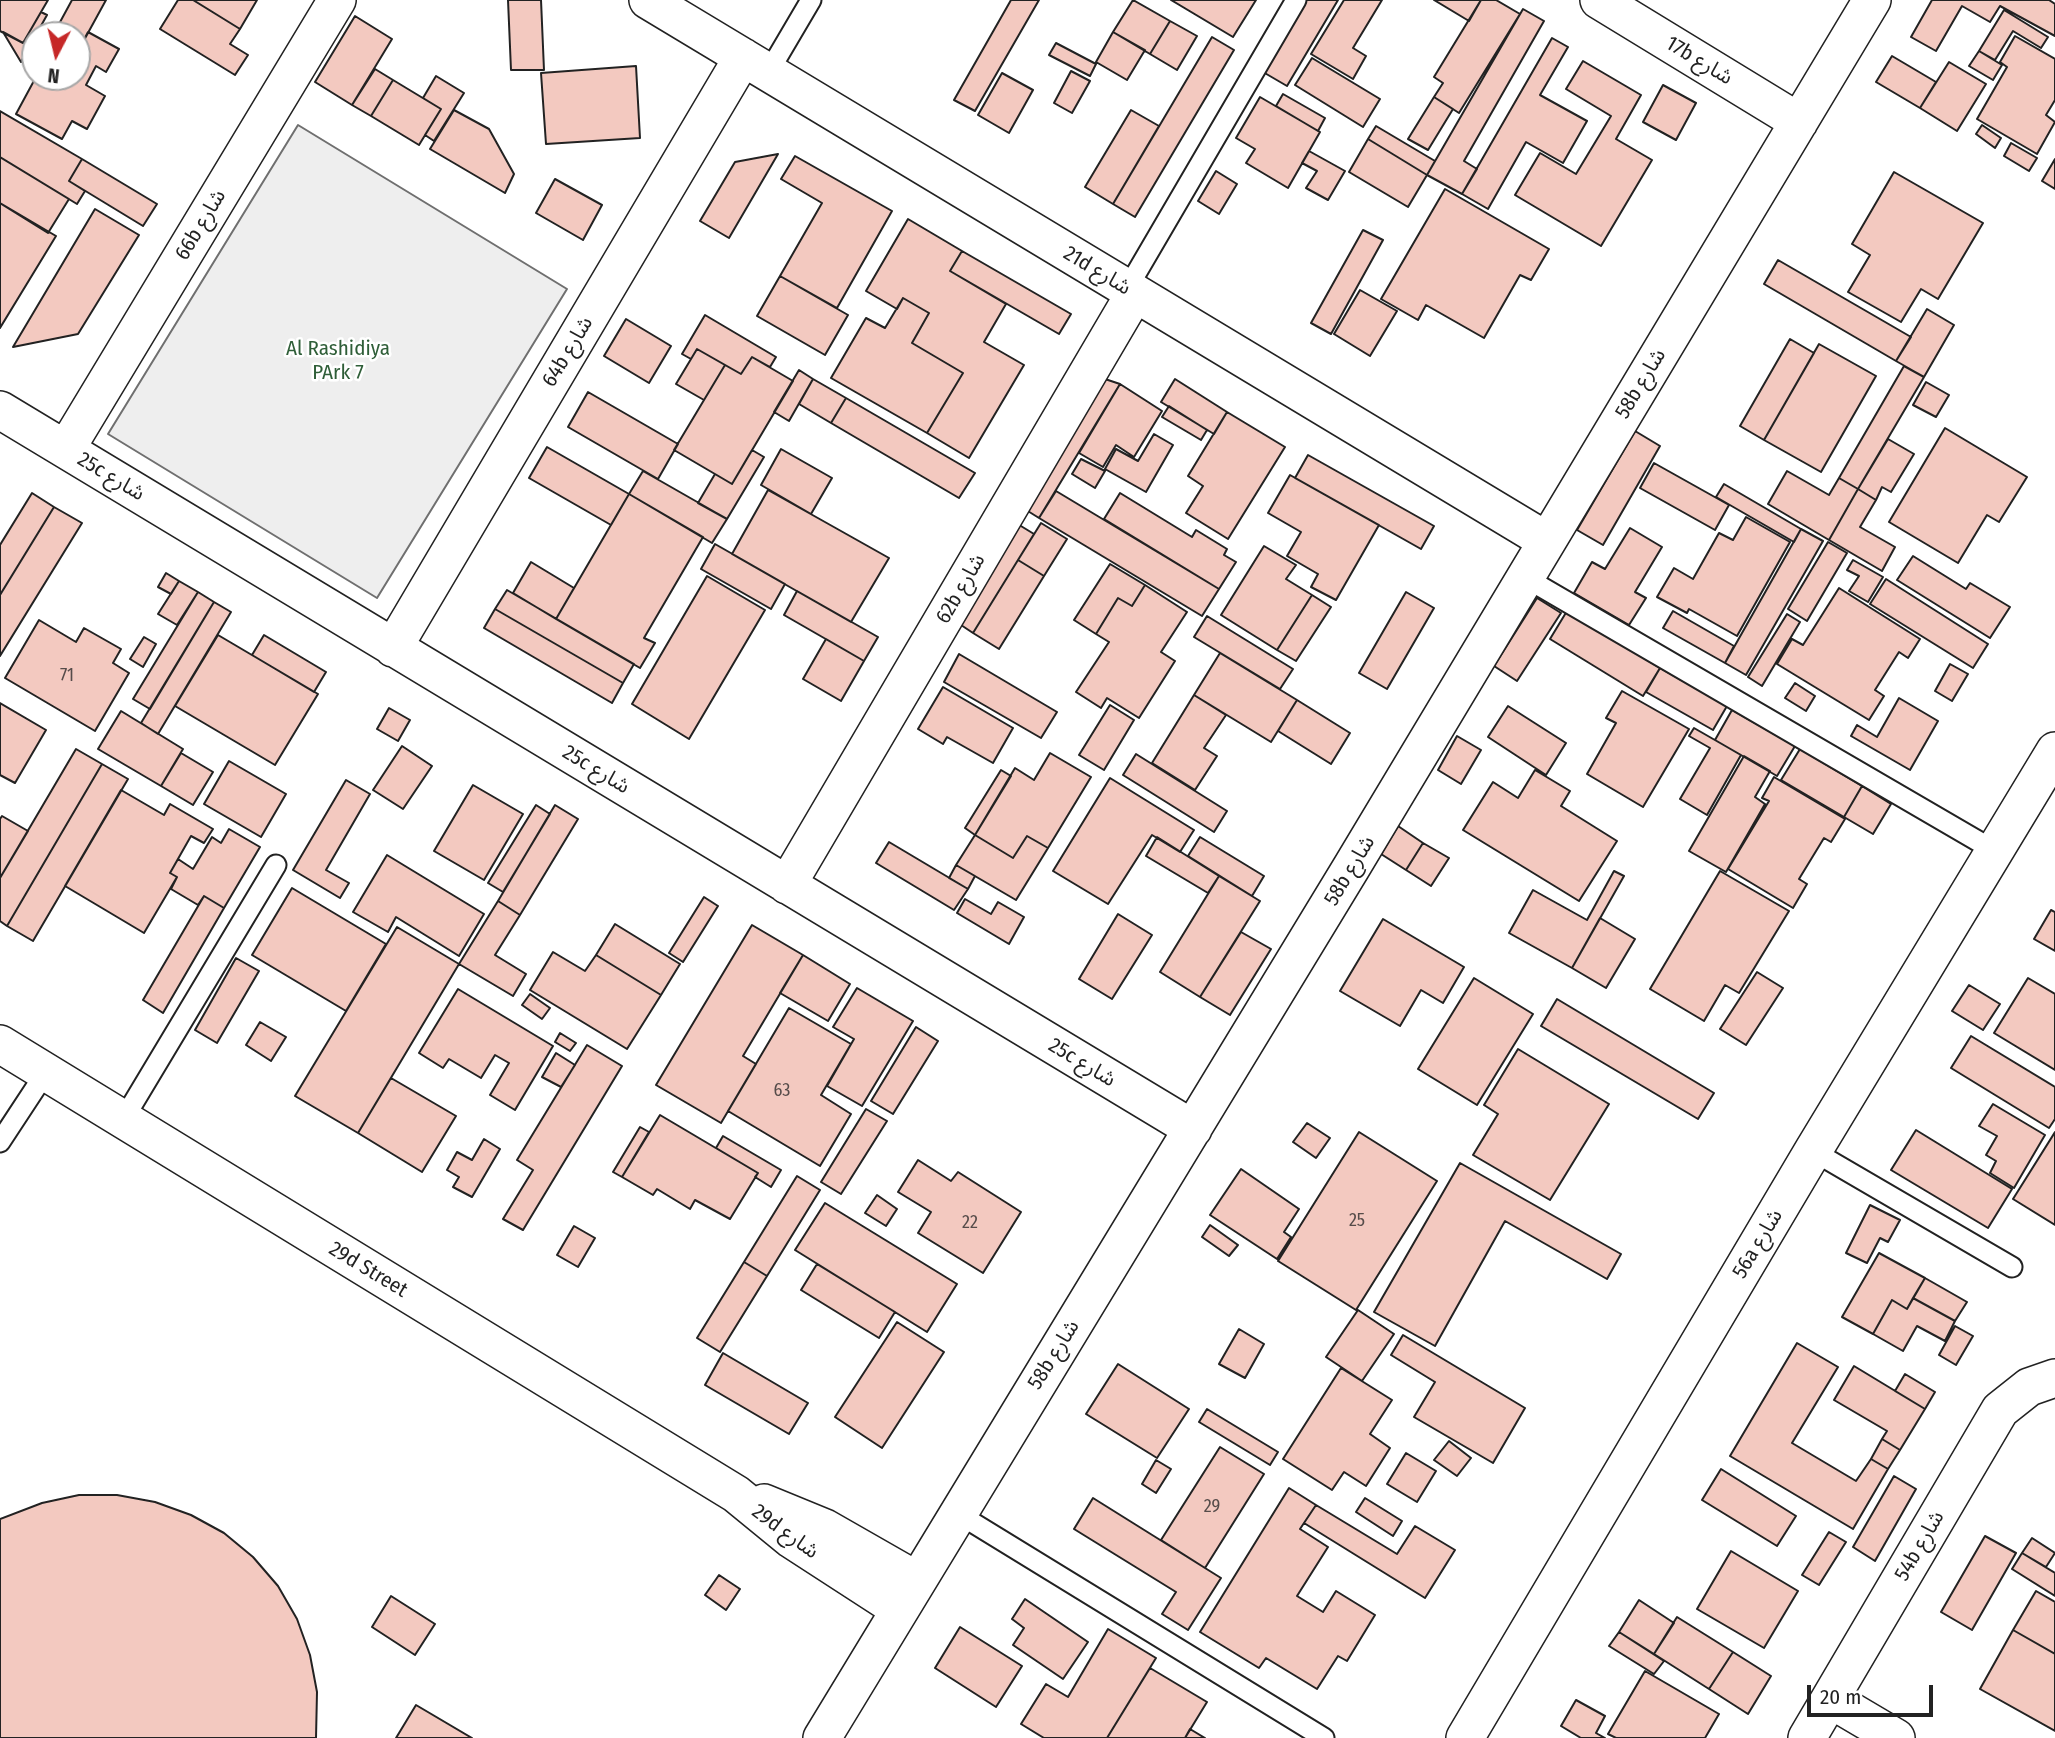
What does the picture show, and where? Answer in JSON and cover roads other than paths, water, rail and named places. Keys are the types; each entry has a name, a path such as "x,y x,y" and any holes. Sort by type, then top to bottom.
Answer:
{"street":[{"name":"66b شارع","path":"66,449 337,0"},
{"name":"21d شارع","path":"648,0 1547,541"},
{"name":"17b شارع","path":"1599,0 1799,122"},
{"name":"58b شارع","path":"822,1738 1526,578 1872,0"},
{"name":"64b شارع","path":"393,648 756,65"},
{"name":"62b شارع","path":"787,885 1131,291"},
{"name":"25c شارع","path":"0,410 1193,1129"},
{"name":"56a شارع","path":"1465,1738 2055,751"},
{"name":"29d Street","path":"0,1044 736,1494"},
{"name":"54b شارع","path":"1807,1738 2000,1410 2029,1387 2055,1378"},
{"name":"29d شارع","path":"736,1494 791,1539 908,1594"},
{"path":"1830,1699 1896,1738"}],"lane":[{"path":"756,65 811,0"},
{"path":"1131,291 1296,0"},
{"path":"1526,578 1995,851"},
{"path":"123,1120 276,865"},
{"path":"0,1142 46,1072"},
{"path":"1814,1151 2012,1267"},
{"path":"957,1513 1324,1738"}],"park label":[{"name":"Al Rashidiya PArk 7","path":"338,361"}]}
